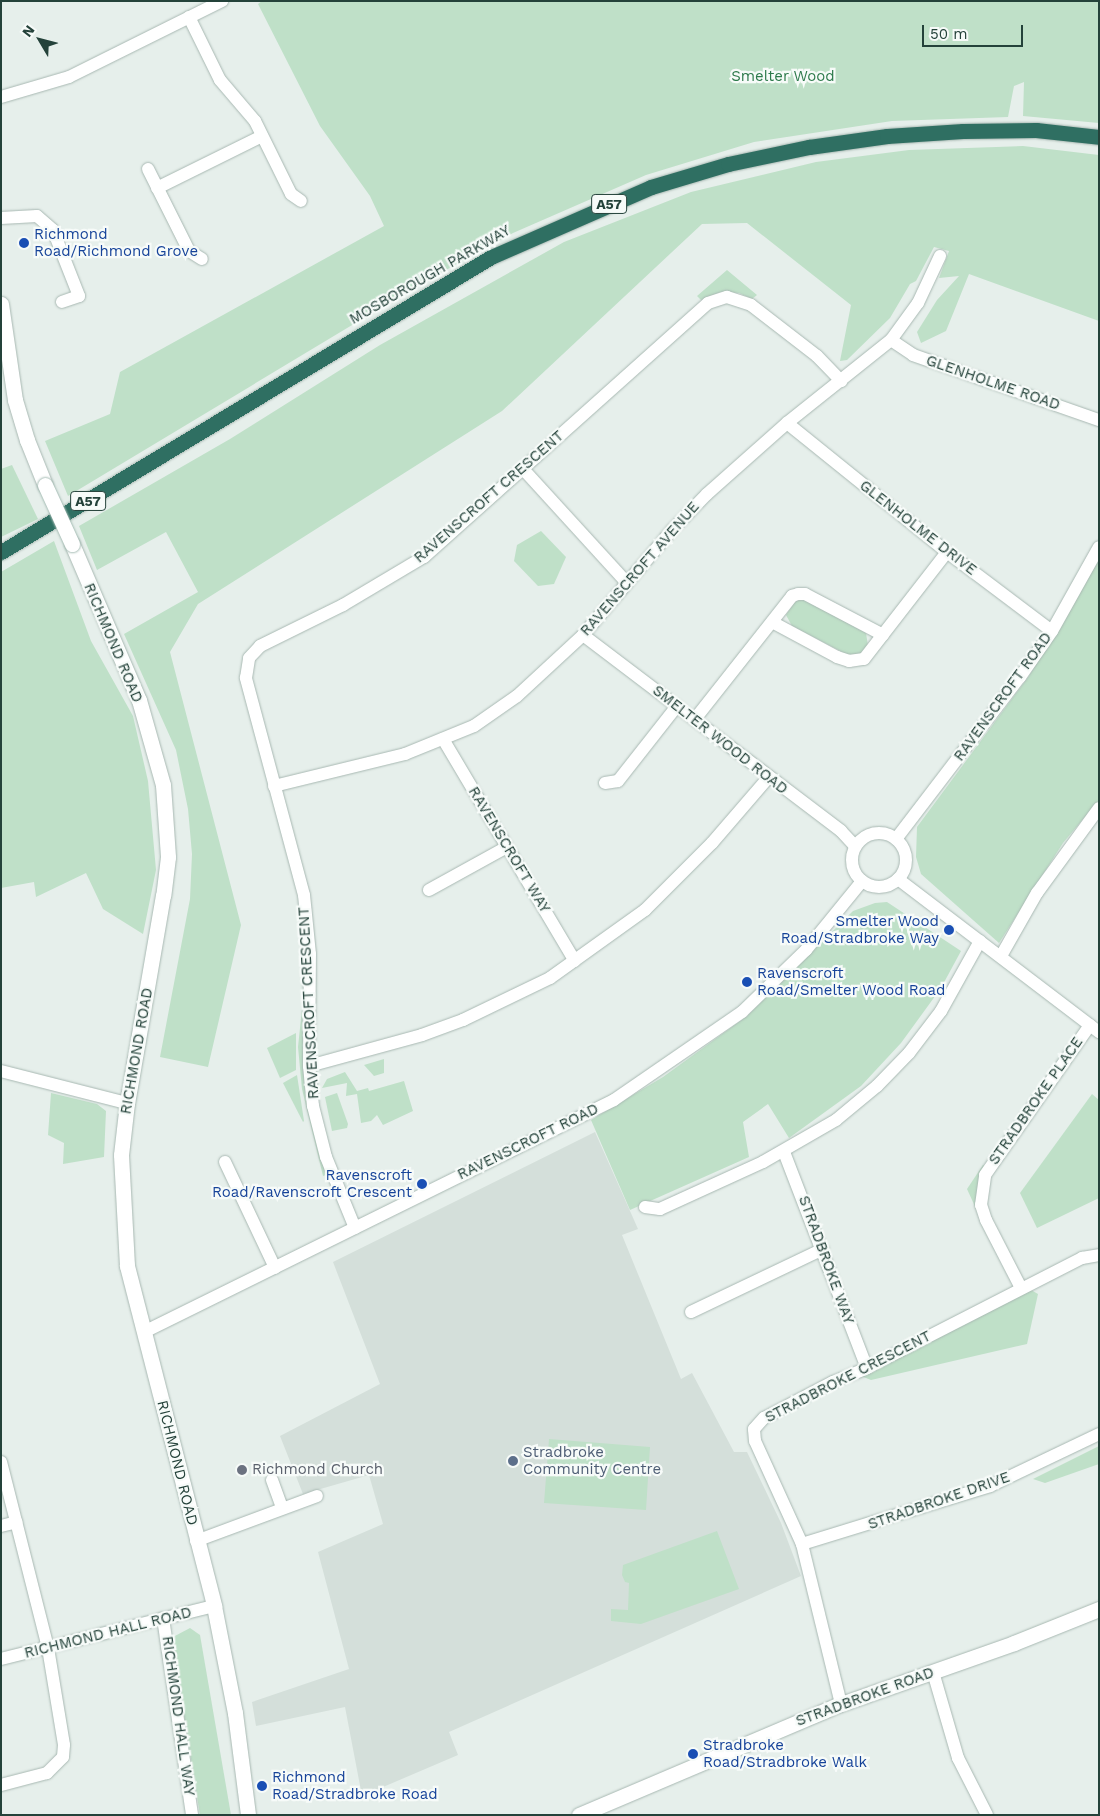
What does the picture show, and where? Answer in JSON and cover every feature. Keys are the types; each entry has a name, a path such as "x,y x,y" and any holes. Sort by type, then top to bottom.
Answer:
{"highway":[{"name":"MOSBOROUGH PARKWAY","path":"1,552 491,257 650,188 728,164 810,147 887,136 963,131 1036,130 1099,137"}],"main road":[{"name":"RICHMOND ROAD","path":"1,304 5,366 22,426 145,719 163,785 168,857 157,942 127,1103 121,1155 121,1190 127,1266 214,1606 235,1714 248,1815"},
{"name":"STRADBROKE ROAD","path":"578,1815 841,1704 933,1672 1099,1609"}],"street":[{"path":"1,97 69,78 222,1"},
{"path":"190,17 220,80 251,116 291,194 301,201"},
{"path":"157,188 262,136"},
{"path":"148,169 189,251 202,259"},
{"path":"1,218 37,216 53,230 79,296 62,302"},
{"name":"RAVENSCROFT AVENUE","path":"274,786 405,754 474,726 510,702 543,675 583,635 701,500 786,423 891,340 918,303 940,256"},
{"name":"RAVENSCROFT CRESCENT","path":"355,1228 326,1157 314,1106 309,1066 310,954 306,912 298,872 246,678 245,669 252,653 343,605 424,557 708,303 718,298 738,298 751,305 817,356 841,381"},
{"name":"GLENHOLME ROAD","path":"891,340 913,355 1099,420"},
{"name":"GLENHOLME DRIVE","path":"786,423 947,552 1052,631"},
{"path":"523,469 627,583"},
{"name":"RAVENSCROFT ROAD","path":"896,838 1052,631 1099,547"},
{"path":"772,622 849,661 864,659 947,552"},
{"path":"695,719 792,596 805,594 883,635"},
{"name":"SMELTER WOOD ROAD","path":"583,635 695,719 768,778 841,831 855,846"},
{"path":"605,783 618,781 677,706"},
{"name":"RAVENSCROFT WAY","path":"443,740 575,961"},
{"path":"309,1066 367,1052 463,1020 550,978 645,910 682,876 768,778"},
{"path":"1001,956 1037,893 1099,808"},
{"path":"882,832 896,838 906,857 905,867 898,879 879,887 862,881 852,864 855,846 872,833 882,832"},
{"path":"430,890 507,848"},
{"path":"898,879 1094,1029"},
{"name":"RAVENSCROFT ROAD","path":"144,1332 614,1100 673,1062 742,1012 806,950 862,881"},
{"path":"645,1207 660,1209 784,1152 836,1120 878,1086 909,1053 941,1011 980,941"},
{"name":"STRADBROKE PLACE","path":"1021,1288 986,1220 981,1205 985,1175 1094,1029"},
{"path":"1,1071 102,1094 127,1103"},
{"name":"STRADBROKE WAY","path":"784,1152 823,1249 866,1368"},
{"path":"225,1162 275,1268"},
{"path":"691,1312 823,1249"},
{"name":"STRADBROKE CRESCENT","path":"841,1704 802,1544 755,1441 754,1429 764,1418 1021,1288 1082,1258 1099,1255"},
{"name":"STRADBROKE DRIVE","path":"802,1544 990,1486 1099,1434"},
{"path":"1,1462 48,1648 64,1745 63,1757 56,1767 38,1778 1,1785"},
{"path":"272,1480 282,1506"},
{"path":"196,1541 282,1506 317,1496"},
{"path":"1,1526 17,1522"},
{"name":"RICHMOND HALL ROAD","path":"1,1660 214,1606"},
{"name":"RICHMOND HALL WAY","path":"163,1618 192,1815"},
{"path":"933,1672 954,1748 987,1815"}],"shaded area":[{"path":"595,1132 638,1229 622,1235 681,1379 692,1373 734,1452 747,1452 781,1523 801,1576 449,1732 458,1755 362,1796 345,1707 256,1726 252,1702 349,1669 318,1552 383,1524 369,1475 303,1494 280,1436 380,1384 333,1262"}],"green space":[{"name":"Smelter Wood","path":"262,1 1099,1 1099,123 1023,116 1024,82 1014,86 1008,117 892,121 754,142 646,175 513,233 417,286 68,496 45,441 110,414 120,372 384,226 370,196 320,126 258,4"},
{"path":"1023,146 1099,155 1099,321 969,274 946,331 921,343 917,332 937,300 959,276 939,278 949,251 934,247 916,281 910,284 890,318 847,360 840,361 851,305 747,223 702,224 502,411 198,604 170,652 241,925 208,1067 160,1057 190,899 192,854 188,809 176,750 124,634 198,592 166,532 97,570 79,526 230,439 380,345 564,242 691,192 816,162 909,150"},
{"path":"727,270 757,295 752,299 739,293 721,292 701,300 697,296"},
{"path":"12,465 38,519 1,537 1,469"},
{"path":"541,531 566,557 554,584 538,586 514,561 517,545"},
{"path":"54,541 91,641 133,716 148,781 156,870 143,934 103,909 86,873 36,897 34,882 1,888 1,572"},
{"path":"1099,560 1099,800 1063,843 999,943 921,874 916,857 917,827 1029,676"},
{"path":"802,598 866,633 868,646 861,654 848,655 792,626 786,615 796,600"},
{"path":"887,902 961,951 941,988 901,1043 861,1086 789,1138 768,1104 743,1122 749,1157 630,1210 591,1120 663,1077 747,1016 853,911 875,903"},
{"path":"302,1009 304,1069 318,1148 326,1175 323,1176 302,1089 298,1047"},
{"path":"296,1033 296,1070 280,1078 267,1048"},
{"path":"384,1059 384,1073 374,1076 364,1065"},
{"path":"345,1072 357,1091 368,1088 369,1091 404,1081 413,1111 383,1125 377,1115 371,1121 361,1123 357,1094 346,1096 347,1083 322,1088 327,1079"},
{"path":"297,1075 304,1121 303,1122 283,1083"},
{"path":"51,1093 97,1104 106,1111 104,1157 63,1164 64,1143 48,1135"},
{"path":"337,1093 348,1124 347,1128 332,1131 325,1097"},
{"path":"1092,1094 1099,1100 1099,1198 1037,1228 1020,1193"},
{"path":"983,1165 985,1166 978,1213 967,1189"},
{"path":"1031,1290 1038,1294 1027,1344 871,1380 861,1376"},
{"path":"549,1439 650,1447 646,1510 544,1503"},
{"path":"1099,1446 1099,1464 1045,1483 1033,1479"},
{"path":"717,1531 739,1589 641,1624 611,1621 611,1609 628,1610 629,1583 625,1582 622,1575 623,1565"},
{"path":"190,1628 200,1635 231,1815 200,1815 173,1647 173,1637"}],"place":[{"name":"Richmond Road/Richmond Grove","path":"24,243"},
{"name":"Smelter Wood Road/Stradbroke Way","path":"949,930"},
{"name":"Ravenscroft Road/Smelter Wood Road","path":"747,982"},
{"name":"Ravenscroft Road/Ravenscroft Crescent","path":"422,1184"},
{"name":"Stradbroke Community Centre","path":"513,1461"},
{"name":"Richmond Church","path":"242,1470"},
{"name":"Stradbroke Road/Stradbroke Walk","path":"693,1754"},
{"name":"Richmond Road/Stradbroke Road","path":"262,1786"}]}
